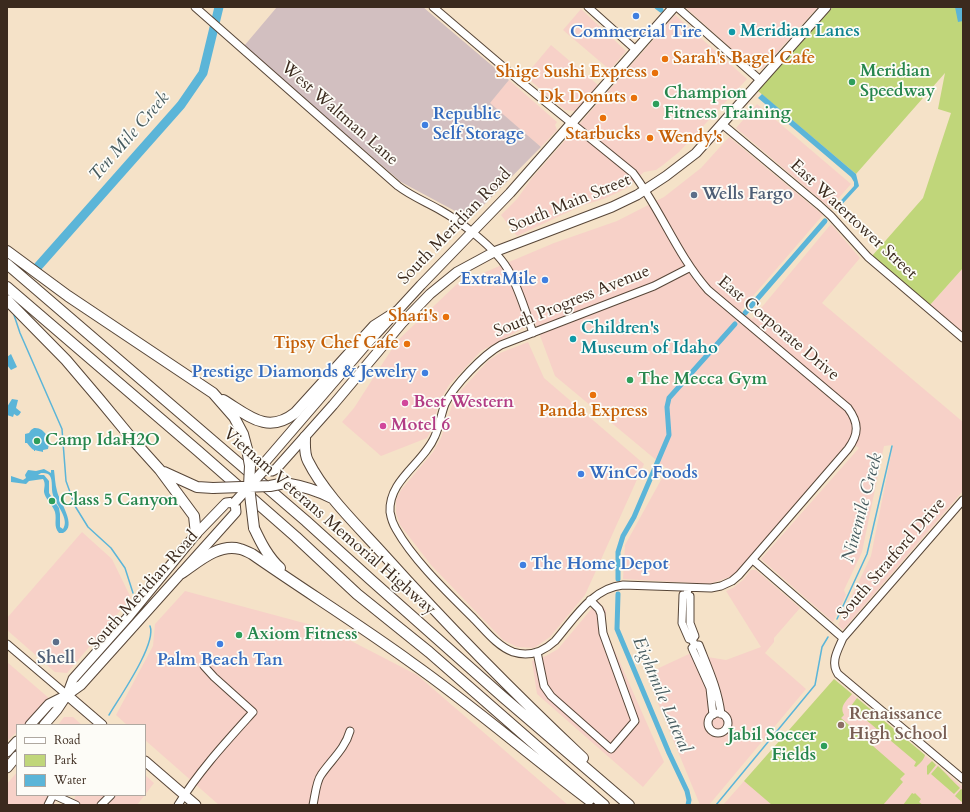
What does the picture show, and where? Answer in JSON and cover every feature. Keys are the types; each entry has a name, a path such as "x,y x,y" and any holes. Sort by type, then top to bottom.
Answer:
{"highway":[{"path":"7,251 68,296 183,375 255,420 269,423 280,422 295,413 374,326 396,312"},
{"name":"Vietnam Veterans Memorial Highway","path":"7,264 306,521 503,697 629,805"},
{"name":"Vietnam Veterans Memorial Highway","path":"7,287 204,456 296,537 357,594 435,657 604,805"},
{"path":"7,300 66,360 130,437 160,470 194,516 196,534"},
{"path":"213,393 234,417 243,434 250,466 249,486 254,528 261,544 273,562 296,585"},
{"path":"305,437 304,446 307,459 334,499 411,585 520,698 632,805"},
{"path":"160,470 197,487 213,488 270,486 285,483 320,491 334,499"},
{"path":"182,573 209,555 220,550 230,548 240,549 252,554 424,671 596,805"}],"main road":[{"name":"South Meridian Road","path":"264,470 264,462 396,312 510,193 675,7"},
{"name":"South Main Street","path":"430,294 457,272 494,252 612,207 645,190 696,153 826,7"},
{"path":"402,323 408,308 459,254 472,232"},
{"name":"South Meridian Road","path":"45,724 57,710 73,679 130,616 196,534 226,503 235,502 264,470 276,469 333,405 402,323 430,294"},
{"name":"South Meridian Road","path":"31,724 49,704 81,685 236,512 235,502"},
{"path":"66,695 101,724"},
{"path":"7,752 16,742"},
{"path":"7,768 16,757"},
{"path":"146,762 196,805"}],"street":[{"name":"West Waltman Lane","path":"194,7 398,186 406,192 441,210 472,232 494,252 511,276 533,333"},
{"name":"East Corporate Drive","path":"433,7 633,173 645,190 689,268 708,290 848,408 854,416 856,423 856,436 848,450 732,581 721,586 687,591 616,586 603,590 590,600 555,641 537,652"},
{"path":"588,7 636,50"},
{"path":"675,7 760,80"},
{"name":"East Watertower Street","path":"722,124 819,205 868,257 963,338"},
{"name":"South Progress Avenue","path":"537,652 525,654 513,652 497,642 443,588 414,554 394,525 390,513 391,499 396,487 432,442 446,402 456,387 485,355 501,345 654,286 689,268"},
{"name":"South Stratford Drive","path":"843,638 963,500"},
{"path":"752,560 843,638 835,660 835,667 838,674 963,779"},
{"path":"687,591 690,596 690,623 695,636 692,648 711,693 717,714"},
{"path":"537,652 544,686 551,696 611,749 635,721 602,633 601,614 599,609 590,600"},
{"path":"7,644 66,695"},
{"path":"178,805 205,766 252,712 204,666"},
{"path":"313,805 319,776 343,747 348,739 350,731"},
{"path":"48,805 53,796"},
{"path":"56,796 76,805"},
{"path":"101,805 110,796"}],"shaded area":[{"name":"Republic Self Storage","path":"277,7 423,7 509,80 490,103 541,147 470,219 401,182 244,46"},
{"path":"685,7 818,7 762,69 754,69"},
{"path":"581,9 626,51 610,70 563,30"},
{"path":"675,15 747,79 679,152 656,170 644,172 627,188 606,198 581,206 517,236 501,215 517,199 532,178"},
{"path":"551,45 598,85 575,111 565,110 525,76"},
{"path":"509,80 557,122 555,125 557,130 541,147 489,103"},
{"path":"757,104 851,184 830,208 736,128"},
{"path":"729,137 823,215 741,310 752,319 831,224 860,258 822,303 963,422 963,491 843,630 838,625 871,556 893,445 884,446 862,552 844,590 846,595 833,622 761,559 859,448 849,441 733,576 709,584 623,579 625,545 667,469 555,376 535,322 481,351 449,385 439,402 432,429 427,438 381,456 342,422 354,408 397,341 457,284 554,243 617,221 664,197 701,168"},
{"path":"963,268 963,332 930,305"},
{"path":"528,342 544,378 644,464 585,595 550,637 534,648 517,647 503,640 431,565 400,525 396,513 396,500 401,490 433,452 441,438 455,397 488,361 500,353"},
{"path":"82,532 112,559 131,598 67,673 55,672 7,630 7,618"},
{"path":"751,570 756,570 800,608 774,638 774,642 765,653 806,689 709,805 700,805 646,674 689,654 726,660 761,647 726,591 733,588 743,580"},
{"path":"185,591 330,630 417,675 568,805 219,805 146,741 146,724 126,724 116,715 153,646 155,624"},
{"path":"598,601 606,610 606,631 664,762 643,787 537,694 532,661 546,656 558,649"},
{"path":"7,662 50,699 26,724 16,724 16,733 7,741"},
{"name":"Jabil Soccer Fields","path":"834,679 963,787 963,805 723,805"},
{"path":"64,717 73,717 81,724 59,724"},
{"path":"16,773 16,796 58,796 54,805 7,805 7,784"},
{"path":"146,776 154,783 146,794"},
{"path":"76,796 144,796 137,805 72,805"}],"green space":[{"name":"Meridian Speedway","path":"833,7 963,7 963,268 930,305 872,256 923,198 951,113 938,109 945,73 856,174 758,91"},
{"name":"Jabil Soccer Fields","path":"834,679 852,694 843,706 842,709 844,715 841,718 905,774 900,779 903,782 883,805 772,805 744,781"},
{"path":"857,698 925,755 923,760 916,767 914,766 916,762 852,708 848,710"},
{"path":"932,761 936,765 928,775 927,766"},
{"path":"938,766 960,788 954,794 931,774"},
{"path":"961,789 963,790 963,803 955,796"},
{"path":"912,793 915,793 921,799 919,802 923,805 903,805"}],"water":[{"path":"955,7 963,7 963,21 958,22"},
{"path":"762,94 856,174 859,186 836,211 833,209 854,186 854,182 851,177 758,98"},
{"path":"11,354 17,367 11,370 7,365 7,357"},
{"path":"12,399 18,400 16,408 21,412 17,416 14,414 13,417 7,415 7,407"},
{"name":"Camp IdaH2O","path":"34,428 38,428 44,432 48,438 48,449 43,450 43,452 34,450 27,443 25,443 25,434 29,433"},
{"name":"Class 5 Canyon","path":"44,469 51,473 51,470 54,470 58,495 66,513 69,525 67,530 63,533 59,533 56,528 56,515 53,507 45,495 45,484 43,479 29,481 26,484 11,482 11,476 23,480 26,478 25,475 28,470 36,471","holes":["41,473 46,473 51,478 53,495 64,516 65,525 63,529 60,527 59,508 49,493 49,481 44,475 38,475"]}],"waterway":[{"name":"Ten Mile Creek","path":"34,271 181,105 203,73 219,7"},
{"name":"Eightmile Lateral","path":"657,7 661,10"},
{"name":"Eightmile Lateral","path":"745,313 825,221"},
{"name":"Ten Mile Creek","path":"14,315 20,333 62,429 66,481 75,506 88,527 111,548 125,568 133,593"},
{"name":"Eightmile Lateral","path":"618,579 618,552 623,536 634,517 669,435 667,407 669,398 735,324"},
{"name":"Ninemile Creek","path":"837,619 867,554 892,446"},
{"name":"Eightmile Lateral","path":"618,594 617,629 669,753 687,791 689,800 688,805"},
{"name":"Ten Mile Creek","path":"109,715 143,658 151,634 150,626"},
{"name":"Ninemile Creek","path":"716,805 815,685 822,647 828,637"}],"place":[{"name":"Commercial Tire","path":"636,16"},
{"name":"Meridian Lanes","path":"732,32"},
{"name":"Sarah's Bagel Cafe","path":"665,59"},
{"name":"Shige Sushi Express","path":"655,73"},
{"name":"Meridian Speedway","path":"852,82"},
{"name":"Dk Donuts","path":"634,98"},
{"name":"Champion Fitness Training","path":"656,104"},
{"name":"Starbucks","path":"603,118"},
{"name":"Republic Self Storage","path":"425,125"},
{"name":"Wendy's","path":"650,138"},
{"name":"Wells Fargo","path":"694,195"},
{"name":"ExtraMile","path":"545,280"},
{"name":"Shari's","path":"446,317"},
{"name":"Children's Museum of Idaho","path":"573,339"},
{"name":"Tipsy Chef Cafe","path":"407,344"},
{"name":"Prestige Diamonds & Jewelry","path":"425,373"},
{"name":"The Mecca Gym","path":"630,380"},
{"name":"Panda Express","path":"593,395"},
{"name":"Best Western","path":"405,403"},
{"name":"Motel 6","path":"383,426"},
{"name":"Camp IdaH2O","path":"37,441"},
{"name":"WinCo Foods","path":"581,474"},
{"name":"Class 5 Canyon","path":"52,501"},
{"name":"The Home Depot","path":"523,565"},
{"name":"Axiom Fitness","path":"239,635"},
{"name":"Shell","path":"56,642"},
{"name":"Palm Beach Tan","path":"220,644"},
{"name":"Renaissance High School","path":"841,725"},
{"name":"Jabil Soccer Fields","path":"824,746"}]}
